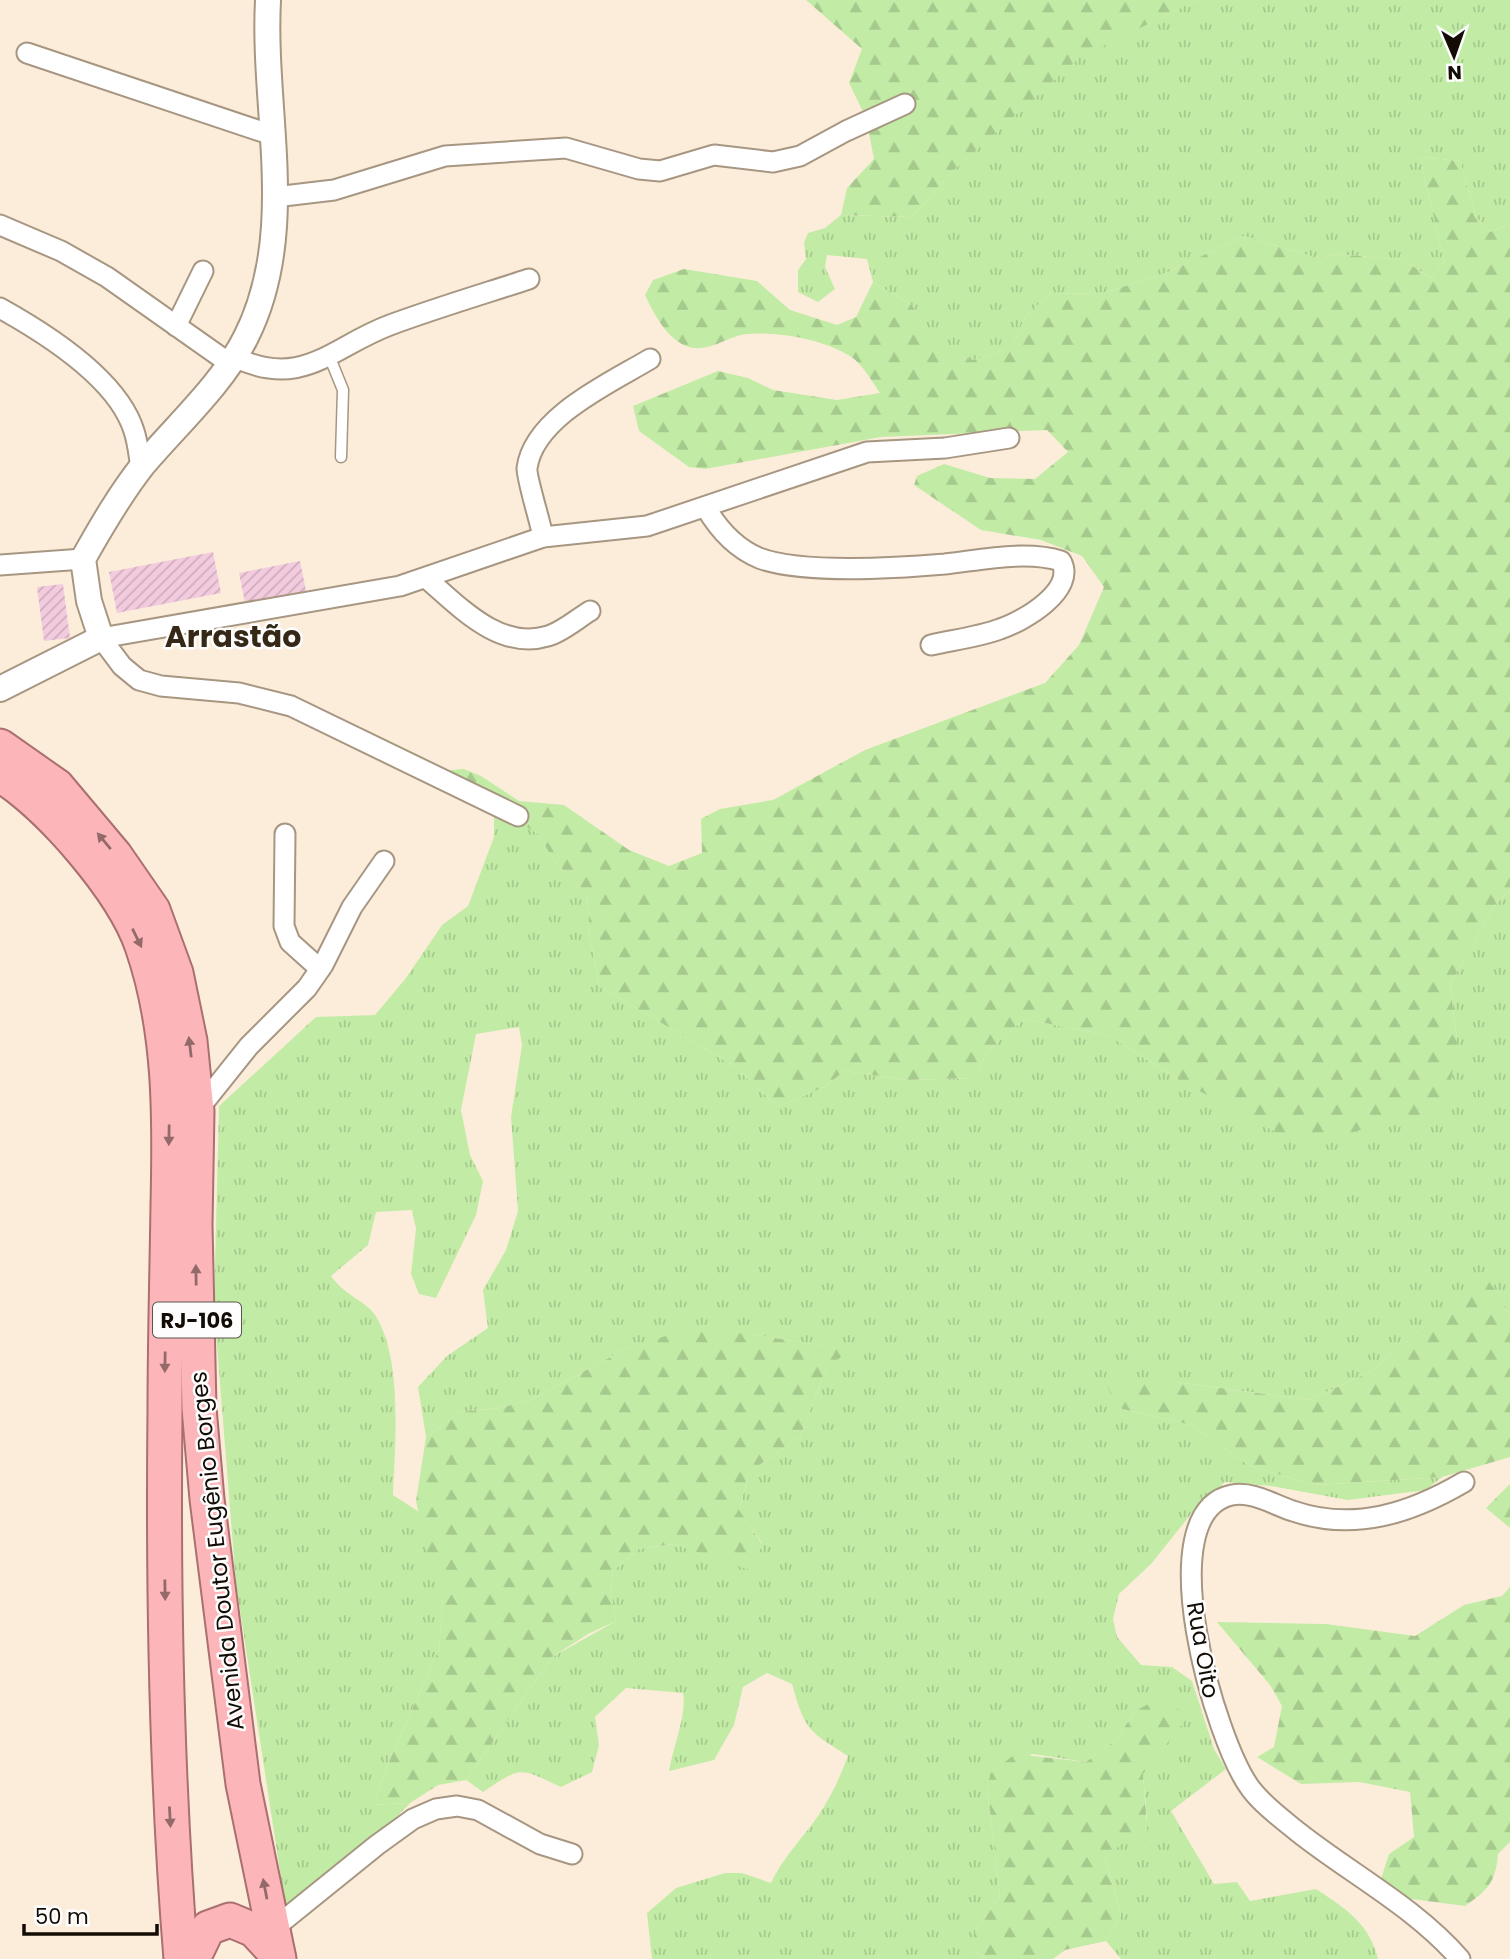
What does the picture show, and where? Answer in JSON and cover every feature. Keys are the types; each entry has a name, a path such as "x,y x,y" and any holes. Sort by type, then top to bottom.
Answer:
{"highway":[{"name":"Avenida Doutor Eugênio Borges","path":"0,746 57,786 116,855 153,910 176,973 190,1041 197,1111 195,1225 198,1408 243,1784 277,1948"},
{"name":"Avenida Doutor Eugênio Borges","path":"0,775 66,832 115,895 141,944 155,994 167,1067 170,1122 164,1411 166,1738 181,1959"},
{"path":"193,1959 208,1928 230,1920 254,1930 277,1948"}],"street":[{"path":"268,0 267,78 275,197 265,280 257,312 232,360 141,468 83,559 89,601 101,638 121,666 139,680 161,686 239,693 291,706 518,817"},
{"path":"27,53 272,135"},
{"path":"275,197 334,190 445,156 566,148 639,169 660,172 714,155 773,162 800,156 905,104"},
{"path":"0,225 61,251 107,277 176,326 232,360 271,369 294,368 330,358 388,326 529,279"},
{"path":"176,326 203,271"},
{"path":"0,308 45,332 70,351 112,394 134,430 141,468"},
{"path":"543,537 527,470 543,432 567,411 650,359"},
{"path":"0,689 101,638 400,586 543,537 647,526 867,452 945,448 1009,438"},
{"path":"706,508 718,528 738,546 759,558 786,565 905,566 1035,558 1061,561 1065,573 1063,586 1050,599 1001,629 931,645"},
{"path":"0,565 83,559"},
{"path":"426,578 483,627 518,638 548,636 590,611"},
{"path":"285,834 284,926 290,942 320,970"},
{"path":"197,1111 248,1046 307,988 320,970 352,907 384,861"},
{"name":"Rua Oito","path":"1460,1959 1441,1937 1338,1864 1277,1815 1250,1788 1215,1716 1195,1622 1191,1560 1192,1538 1199,1518 1215,1503 1232,1495 1248,1496 1311,1516 1345,1522 1388,1516 1430,1502 1464,1482"},
{"path":"277,1948 377,1845 413,1819 436,1809 457,1806 478,1810 540,1844 572,1854"}],"lane":[{"path":"330,358 343,390 341,457"}],"green space":[{"path":"806,0 1197,0 1079,58 954,170 912,217 841,215 847,188 874,159 866,118 849,83 862,49"},
{"path":"1197,0 1510,0 1510,224 1490,232 1476,217 1460,161 1420,157 1444,262 1431,278 1403,260 1337,254 1317,258 1244,236 1166,273 1100,294 1051,293 1025,317 1012,347 974,360 934,349 912,305 873,282 867,259 827,255 825,267 835,289 818,302 798,292 798,270 806,259 804,243 808,233 825,228 841,215 912,217 954,170 1079,57"},
{"path":"1420,157 1460,161 1476,217 1490,232 1510,224 1510,890 1494,906 1450,985 1457,1041 1447,1108 1349,1133 1288,1139 1179,1080 1108,1035 1024,1019 988,1051 974,1078 907,1080 845,1071 824,1087 778,1107 734,1066 599,986 590,937 587,895 553,859 538,834 461,785 449,770 464,769 481,776 519,801 564,805 629,850 669,866 702,853 701,819 720,809 773,800 865,750 1045,683 1079,645 1104,587 1082,556 1041,540 981,530 914,485 917,476 944,464 990,478 1035,479 1068,452 1047,430 881,437 705,469 689,467 639,431 633,406 718,371 748,378 773,390 837,400 880,393 854,359 839,350 813,341 759,333 739,335 704,348 681,344 662,326 645,295 653,280 684,269 757,281 790,310 837,325 856,317 873,282 912,305 934,348 974,360 1012,347 1025,317 1051,293 1100,294 1166,273 1244,236 1317,258 1337,254 1403,260 1431,278 1444,262"},
{"path":"494,804 538,834 553,859 587,895 590,937 599,986 734,1066 778,1107 824,1087 845,1071 907,1080 974,1078 988,1051 1024,1019 1108,1035 1179,1080 1457,1041 1450,985 1494,906 1510,890 1510,1317 1504,1303 1424,1327 1370,1372 1309,1400 1176,1382 1118,1408 1191,1425 1248,1465 1314,1485 1442,1477 1426,1490 1348,1500 1271,1486 1225,1482 1195,1509 1151,1564 1119,1594 1113,1619 1117,1637 1141,1665 1172,1667 1192,1681 1214,1749 1226,1769 1171,1811 1214,1884 1237,1882 1250,1901 1316,1889 1363,1926 1378,1959 1121,1959 1106,1941 1121,1915 1105,1857 1147,1820 1143,1774 1186,1718 1134,1712 1117,1739 1086,1762 1032,1754 987,1786 1000,1896 975,1932 975,1952 987,1959 652,1959 647,1913 676,1888 725,1873 742,1873 771,1883 787,1856 823,1809 845,1764 848,1756 817,1735 805,1721 792,1684 767,1673 743,1687 734,1725 714,1760 669,1771 681,1721 683,1693 626,1688 595,1717 599,1745 592,1772 561,1787 520,1772 506,1777 483,1792 466,1780 552,1657 616,1621 611,1593 613,1571 638,1549 674,1544 753,1570 762,1543 739,1511 749,1472 800,1437 827,1367 850,1350 750,1334 629,1347 531,1400 499,1408 460,1412 426,1437 418,1387 447,1356 488,1328 483,1290 506,1250 518,1211 511,1117 522,1045 519,1027 476,1034 461,1110 470,1155 483,1181 476,1215 436,1298 419,1294 411,1274 416,1229 412,1210 376,1212 368,1245 331,1276 371,1310 384,1333 394,1377 396,1427 393,1495 419,1512 443,1596 439,1649 391,1757 373,1805 410,1803 382,1832 286,1910 236,1584 214,1308 219,1106 316,1017 375,1015 406,978 442,925 468,906 494,837"},
{"path":"1485,1276 1504,1303 1510,1317 1510,1457 1442,1477 1314,1485 1248,1465 1191,1425 1118,1408 1104,1380 1176,1382 1309,1400 1370,1372"},
{"path":"689,1329 750,1334 851,1350 827,1367 800,1437 749,1472 739,1510 762,1544 753,1571 674,1544 638,1549 613,1571 611,1593 616,1621 588,1634 552,1657 466,1780 438,1785 410,1803 373,1805 391,1757 439,1649 443,1596 426,1548 416,1501 426,1437 460,1412 499,1408 531,1400 629,1347"},
{"path":"1510,1484 1510,1528 1486,1508"},
{"path":"1510,1587 1510,1842 1498,1854 1495,1872 1489,1885 1465,1906 1397,1897 1380,1882 1389,1854 1414,1837 1410,1792 1359,1782 1301,1784 1257,1757 1274,1747 1282,1706 1270,1685 1217,1622 1326,1624 1415,1636 1464,1605 1502,1596"},
{"path":"1164,1695 1187,1718 1143,1774 1148,1840 1123,1843 1105,1857 1121,1915 1106,1941 1065,1950 1053,1959 987,1959 975,1952 975,1932 1000,1896 987,1786 991,1773 1015,1754 1086,1762 1117,1739 1134,1712"}],"building":[{"path":"213,552 221,593 117,613 109,572"},
{"path":"300,561 306,591 245,603 239,573"},
{"path":"63,584 70,638 44,641 37,587"}],"district":[{"name":"Arrastão","path":"233,636"}]}
